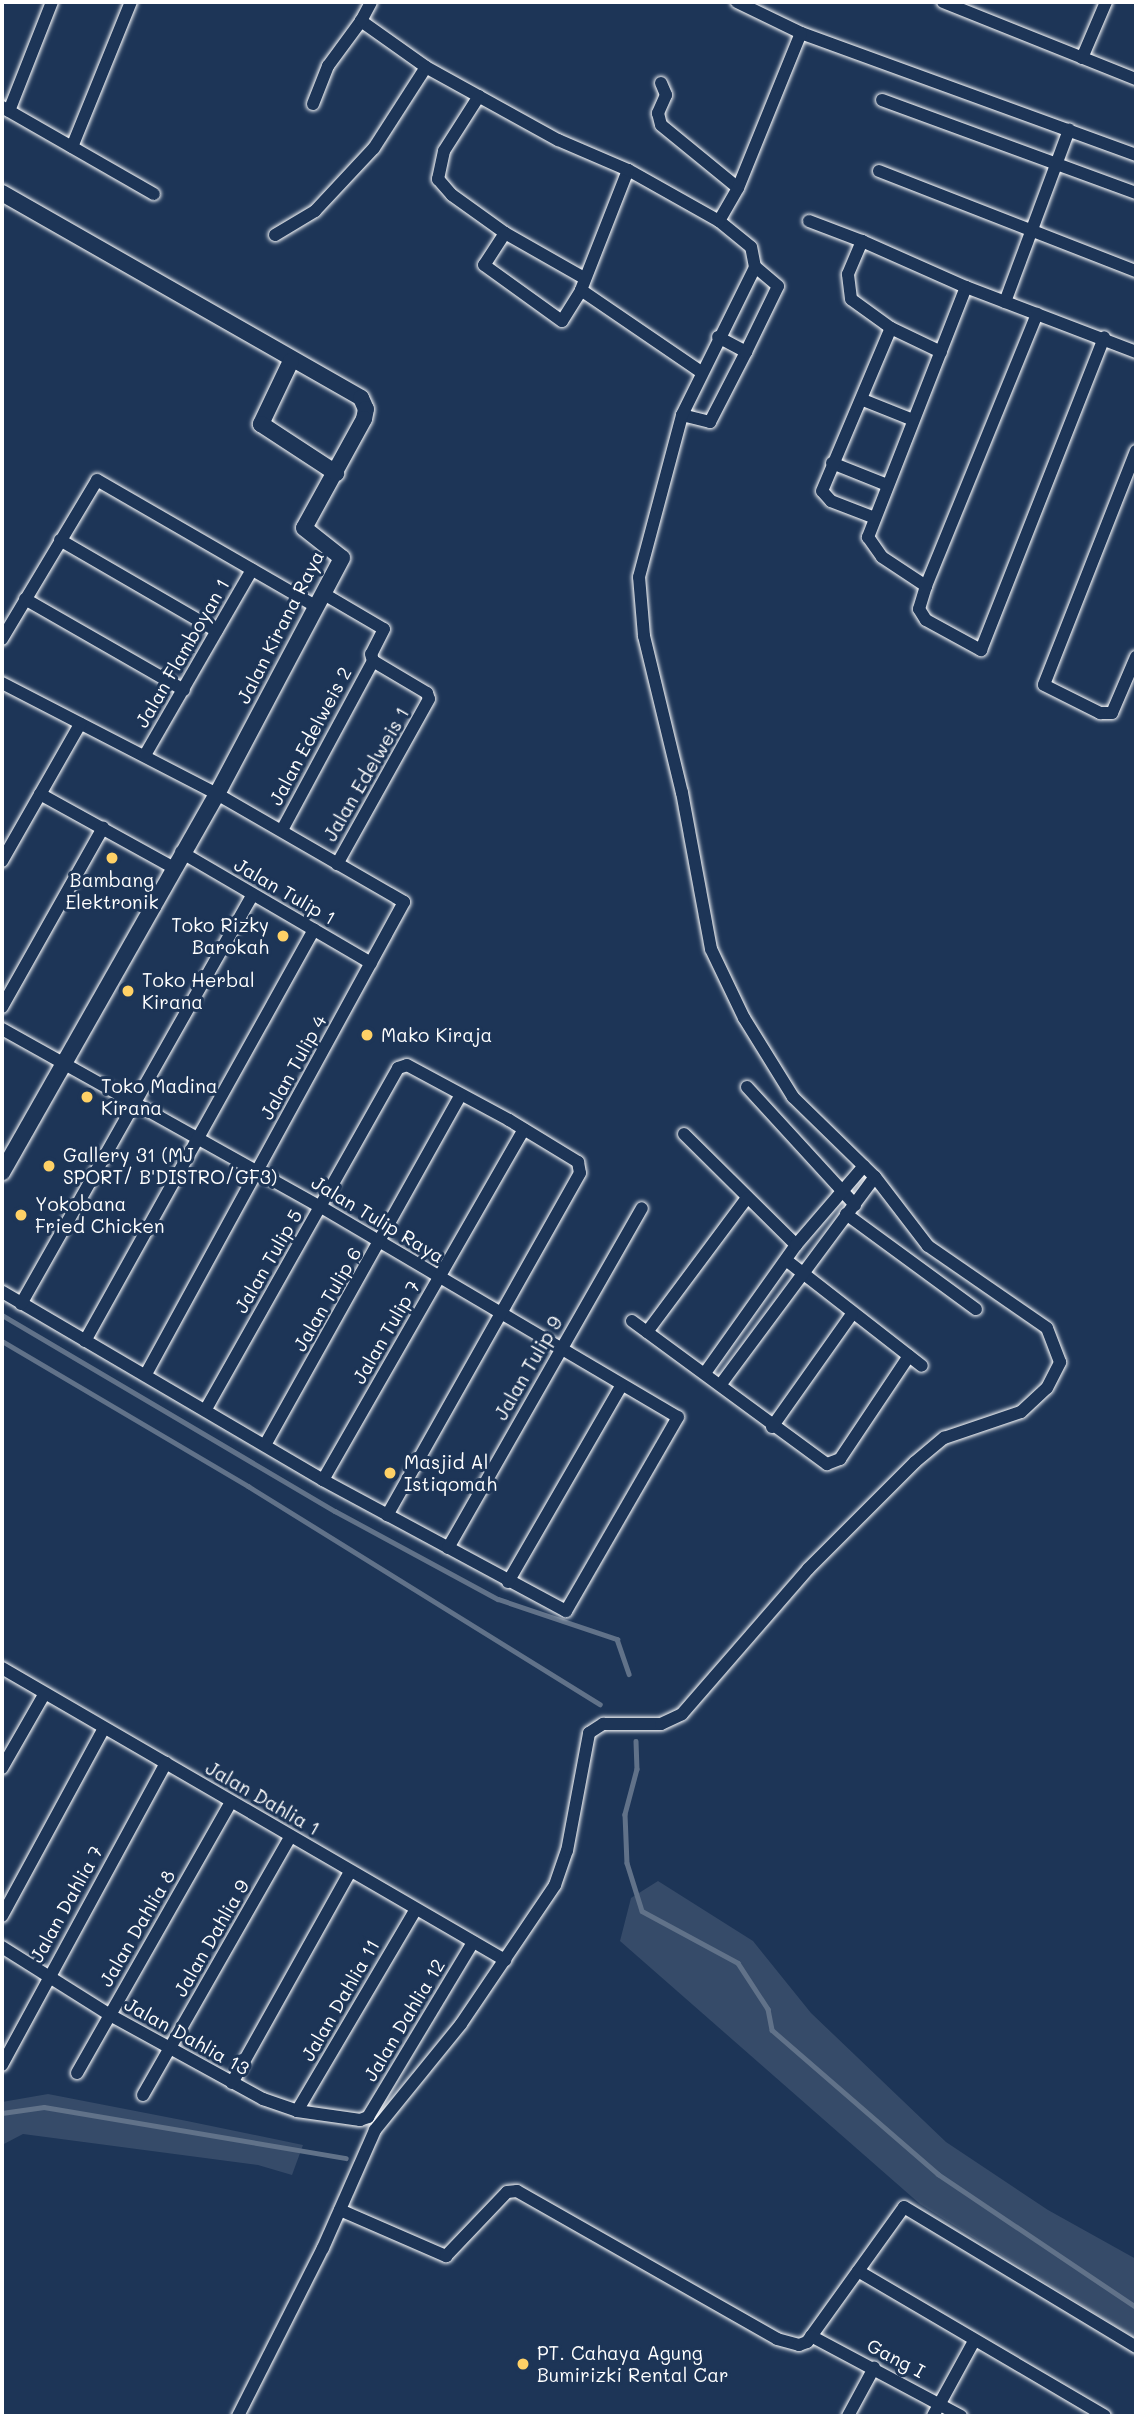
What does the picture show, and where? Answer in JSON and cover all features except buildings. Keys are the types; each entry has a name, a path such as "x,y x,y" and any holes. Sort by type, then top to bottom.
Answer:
{"street":[{"path":"52,2 5,109 154,194"},
{"path":"72,147 131,2"},
{"path":"313,104 328,66 361,21 371,2"},
{"path":"737,2 801,33 1136,155"},
{"path":"943,2 1136,79"},
{"path":"1082,58 1106,2"},
{"path":"361,21 426,66 558,140 628,170 719,221 748,242 755,267 778,286 710,422 682,415"},
{"path":"719,221 737,188 801,33"},
{"path":"275,235 315,211 373,148 426,66"},
{"path":"661,83 666,95 658,113 661,125 737,188"},
{"path":"479,96 444,151 438,179 452,195 583,284 701,372"},
{"path":"881,100 1056,161 1136,193"},
{"path":"1005,302 1069,130"},
{"path":"505,233 484,265 557,320 562,321 583,284 628,170"},
{"path":"879,171 1136,271"},
{"path":"2,194 291,362 361,398 366,409 336,473 261,424 291,362"},
{"path":"809,221 862,241 965,287 1104,337 1136,352"},
{"path":"862,241 848,274 851,299 891,328 941,352"},
{"path":"238,2416 340,2210 375,2130 405,2098 505,1960 560,1874 589,1733 603,1724 661,1724 690,1706 808,1569 915,1462 944,1438 1021,1412 1047,1388 1060,1362 1047,1328 928,1246 875,1177 793,1097 744,1018 710,949 639,599 639,577 682,415 718,337 755,267"},
{"path":"926,586 896,569 871,544 869,534 965,287"},
{"path":"1037,314 919,609 926,620 981,650 1104,337"},
{"path":"875,518 824,497 822,491 832,463 863,400 891,328"},
{"path":"718,337 746,352"},
{"path":"863,400 913,419"},
{"path":"1136,451 1044,685 1100,713 1112,713 1136,657"},
{"path":"832,463 887,485"},
{"name":"Jalan Kirana Raya","path":"2,1172 65,1066 172,867 217,794 321,600 342,555 305,533 304,528 336,473"},
{"path":"2,639 97,480 252,570 321,600"},
{"path":"60,540 217,631"},
{"name":"Jalan Flamboyan 1","path":"145,755 252,570"},
{"path":"25,599 184,690"},
{"name":"Jalan Edelweis 2","path":"282,830 373,661 371,654 384,629 321,600"},
{"name":"Jalan Edelweis 1","path":"337,864 428,703 427,693 373,661"},
{"name":"Jalan Edelweis 1","path":"2,682 217,794 404,902 371,962"},
{"path":"2,861 80,724"},
{"path":"40,794 172,867"},
{"path":"2,1007 103,828"},
{"name":"Jalan Tulip 1","path":"181,852 371,962"},
{"path":"20,1304 252,895"},
{"path":"85,1341 314,929"},
{"name":"Jalan Tulip 4","path":"146,1374 371,962"},
{"name":"Jalan Tulip Raya","path":"2,1029 321,1207 380,1245 678,1417 566,1611 508,1582"},
{"name":"Jalan Tulip 5","path":"206,1409 398,1068 407,1065 460,1096"},
{"path":"747,1087 841,1191 850,1210 976,1309"},
{"path":"387,1515 580,1173 578,1162 524,1129 460,1096"},
{"name":"Jalan Tulip 6","path":"265,1446 380,1245 460,1096"},
{"name":"Jalan Tulip 7","path":"323,1480 524,1129"},
{"path":"684,1134 796,1245"},
{"path":"705,1373 796,1245 864,1166"},
{"path":"720,1384 875,1177"},
{"path":"647,1332 747,1198"},
{"name":"Jalan Tulip 9","path":"448,1548 642,1208"},
{"path":"786,1260 800,1275 922,1366"},
{"path":"2,1292 206,1409 323,1480 508,1582 621,1386"},
{"path":"772,1427 852,1314"},
{"path":"632,1321 720,1384 772,1427 834,1464 909,1356"},
{"name":"Jalan Dahlia 1","path":"2,1668 505,1960"},
{"path":"2,1768 44,1693"},
{"path":"2,1916 104,1728"},
{"name":"Jalan Dahlia 7","path":"2,2065 166,1763"},
{"name":"Jalan Dahlia 8","path":"77,2073 232,1802"},
{"name":"Jalan Dahlia 9","path":"144,2095 291,1836"},
{"path":"232,2083 350,1872"},
{"name":"Jalan Dahlia 11","path":"297,2111 416,1909"},
{"name":"Jalan Dahlia 12","path":"368,2118 473,1942"},
{"name":"Jalan Dahlia 13","path":"2,1947 110,2015 232,2083 297,2111 360,2120 368,2118"},
{"path":"340,2210 446,2256 503,2196 517,2191 777,2339 799,2345 811,2336 904,2207 1136,2347"},
{"path":"858,2271 1105,2416"},
{"name":"Gang I","path":"811,2336 961,2416"},
{"path":"933,2416 974,2341"},
{"path":"849,2416 874,2368"}],"shaded area":[{"path":"658,1881 753,1941 811,2013 946,2142 1048,2210 1136,2259 1136,2339 920,2204 620,1941 631,1898"},
{"path":"48,2094 303,2145 292,2175 258,2165 23,2134 2,2145 2,2102"}],"waterway":[{"path":"2,1315 335,1511 498,1599 617,1639 629,1674"},
{"path":"2,1341 248,1486 600,1704"},
{"path":"636,1741 637,1769 625,1814 627,1863 642,1911 738,1963 768,2009 772,2030 938,2174 1136,2307"},
{"path":"2,2113 44,2107 346,2158"}],"place":[{"name":"Bambang Elektronik","path":"112,858"},
{"name":"Toko Rizky Barokah","path":"283,936"},
{"name":"Toko Herbal Kirana","path":"128,991"},
{"name":"Mako Kiraja","path":"367,1035"},
{"name":"Toko Madina Kirana","path":"87,1097"},
{"name":"Gallery 31 (MJ SPORT/ B'DISTRO/GF3)","path":"49,1166"},
{"name":"Yokobana Fried Chicken","path":"21,1215"},
{"name":"Masjid Al Istiqomah","path":"390,1473"},
{"name":"PT. Cahaya Agung Bumirizki Rental Car","path":"523,2364"}]}
